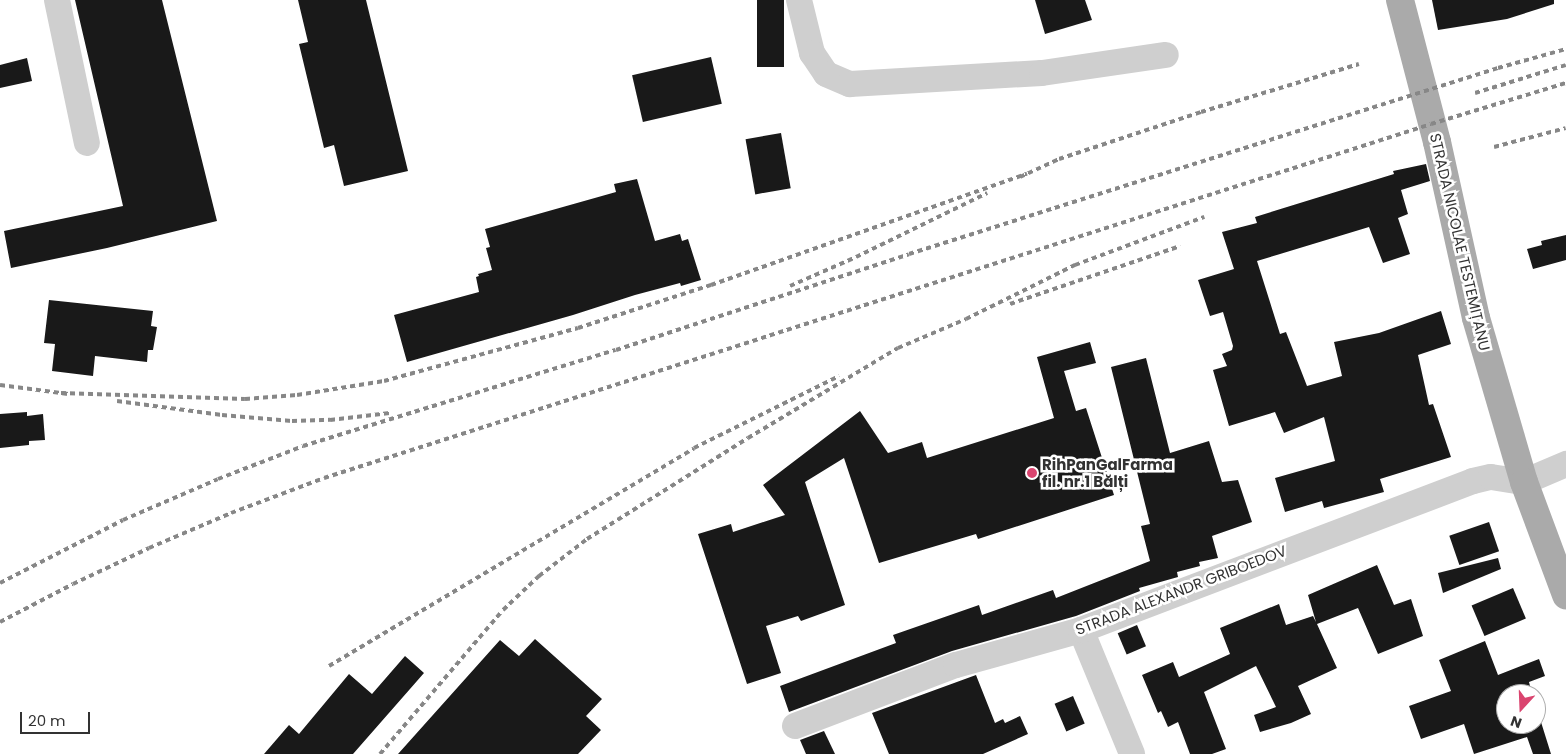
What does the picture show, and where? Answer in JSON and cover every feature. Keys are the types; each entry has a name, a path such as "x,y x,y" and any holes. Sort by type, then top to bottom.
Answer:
{"main road":[{"name":"STRADA NICOLAE TESTEMIȚANU","path":"1400,0 1437,142 1476,318 1524,482 1566,595"}],"street":[{"path":"57,0 87,143"},
{"path":"799,0 812,53 826,74 850,84 1042,73 1166,55"},
{"path":"1524,482 1566,464"},
{"name":"STRADA ALEXANDR GRIBOEDOV","path":"795,726 956,665 1081,630 1472,481 1491,477 1524,482"},
{"path":"1081,630 1132,754"}],"building":[{"path":"75,0 162,0 217,221 107,248 11,268 4,231 123,206"},
{"path":"298,0 366,0 408,171 344,186 334,145 324,148 299,44 308,42"},
{"path":"757,0 784,0 784,67 757,67"},
{"path":"1035,0 1085,0 1092,20 1045,34"},
{"path":"1432,0 1554,0 1554,4 1507,19 1438,30"},
{"path":"711,57 722,104 643,122 632,75"},
{"path":"27,58 32,81 0,88 0,65"},
{"path":"781,133 791,188 755,194 746,139"},
{"path":"1426,164 1430,181 1401,190 1408,214 1398,218 1410,254 1383,263 1369,227 1257,261 1280,334 1286,332 1307,386 1342,376 1334,342 1379,333 1441,311 1451,344 1418,355 1429,405 1433,404 1451,457 1380,479 1384,492 1324,508 1322,501 1285,512 1275,478 1335,461 1324,417 1284,433 1275,412 1229,426 1213,370 1227,366 1222,354 1232,350 1233,346 1223,312 1210,316 1198,280 1234,269 1222,232 1257,223 1255,217 1394,174 1393,171"},
{"path":"637,179 655,241 680,234 682,241 688,239 701,280 681,286 680,283 635,295 573,315 407,362 394,315 479,292 476,277 479,276 478,274 492,270 486,248 490,247 485,229 616,192 614,184"},
{"path":"1566,235 1566,260 1533,269 1527,249 1542,245 1541,241"},
{"path":"49,300 153,311 151,326 157,327 153,350 148,350 147,362 95,356 93,376 52,371 55,344 44,343"},
{"path":"1090,342 1096,363 1064,371 1076,411 1086,408 1114,495 978,539 976,534 879,563 844,458 805,482 845,605 801,621 798,616 766,626 781,673 747,684 698,534 731,524 733,532 785,515 763,485 860,411 888,453 922,442 927,458 1054,418 1037,357"},
{"path":"1146,358 1170,453 1209,441 1222,482 1238,480 1252,522 1212,536 1218,558 1199,562 1200,566 1177,572 1178,577 1139,588 1140,591 1076,616 952,651 789,712 780,686 896,643 893,635 979,605 982,615 1053,590 1056,598 1150,561 1141,526 1150,524 1111,367"},
{"path":"27,412 27,416 43,414 45,440 29,441 29,445 0,448 0,414"},
{"path":"1489,522 1499,551 1459,565 1449,536"},
{"path":"1498,558 1501,569 1443,593 1438,573"},
{"path":"1377,565 1394,605 1411,599 1423,636 1378,654 1358,608 1317,624 1337,668 1298,686 1311,714 1291,723 1260,732 1254,715 1276,707 1256,666 1204,692 1226,749 1212,754 1190,754 1178,722 1168,727 1161,711 1158,713 1142,675 1173,662 1179,677 1230,654 1220,628 1279,604 1286,625 1313,616 1316,622 1308,595"},
{"path":"1513,588 1526,618 1484,636 1472,606"},
{"path":"1137,625 1146,646 1127,654 1118,633"},
{"path":"535,639 602,699 586,716 601,730 578,754 398,754 500,640 519,656"},
{"path":"1485,641 1498,675 1539,659 1545,676 1529,682 1530,684 1496,684 1496,734 1545,734 1551,754 1533,754 1527,737 1474,754 1464,724 1421,739 1409,706 1451,691 1439,660"},
{"path":"405,656 424,673 353,754 264,754 289,725 299,734 349,674 372,694"},
{"path":"976,675 995,723 1003,719 1005,723 1020,716 1028,734 983,754 889,754 872,713"},
{"path":"1073,696 1085,724 1066,731 1055,704"},
{"path":"824,731 835,754 806,754 800,740"}],"railway":[{"path":"0,583 123,520 218,479 303,446 616,350 909,254 1498,68 1566,49"},
{"path":"1020,177 1059,159 1201,112 1359,64"},
{"path":"1475,93 1566,65"},
{"path":"0,622 73,584 149,548 231,513 324,478 1431,124 1566,83"},
{"path":"1494,147 1566,128"},
{"path":"61,393 245,399 297,395 384,381 578,328 711,285 1027,174"},
{"path":"790,286 856,257 987,193"},
{"path":"380,754 503,610 539,576 587,539 748,438 898,348 966,319 1075,265 1204,217"},
{"path":"1010,304 1180,246"},
{"path":"329,666 694,448 839,376"},
{"path":"0,385 68,394"},
{"path":"117,401 222,415 292,421 330,420 390,413"}],"place":[{"name":"RihPanGalFarma fil. nr.1 Bălți","path":"1032,473"}]}
